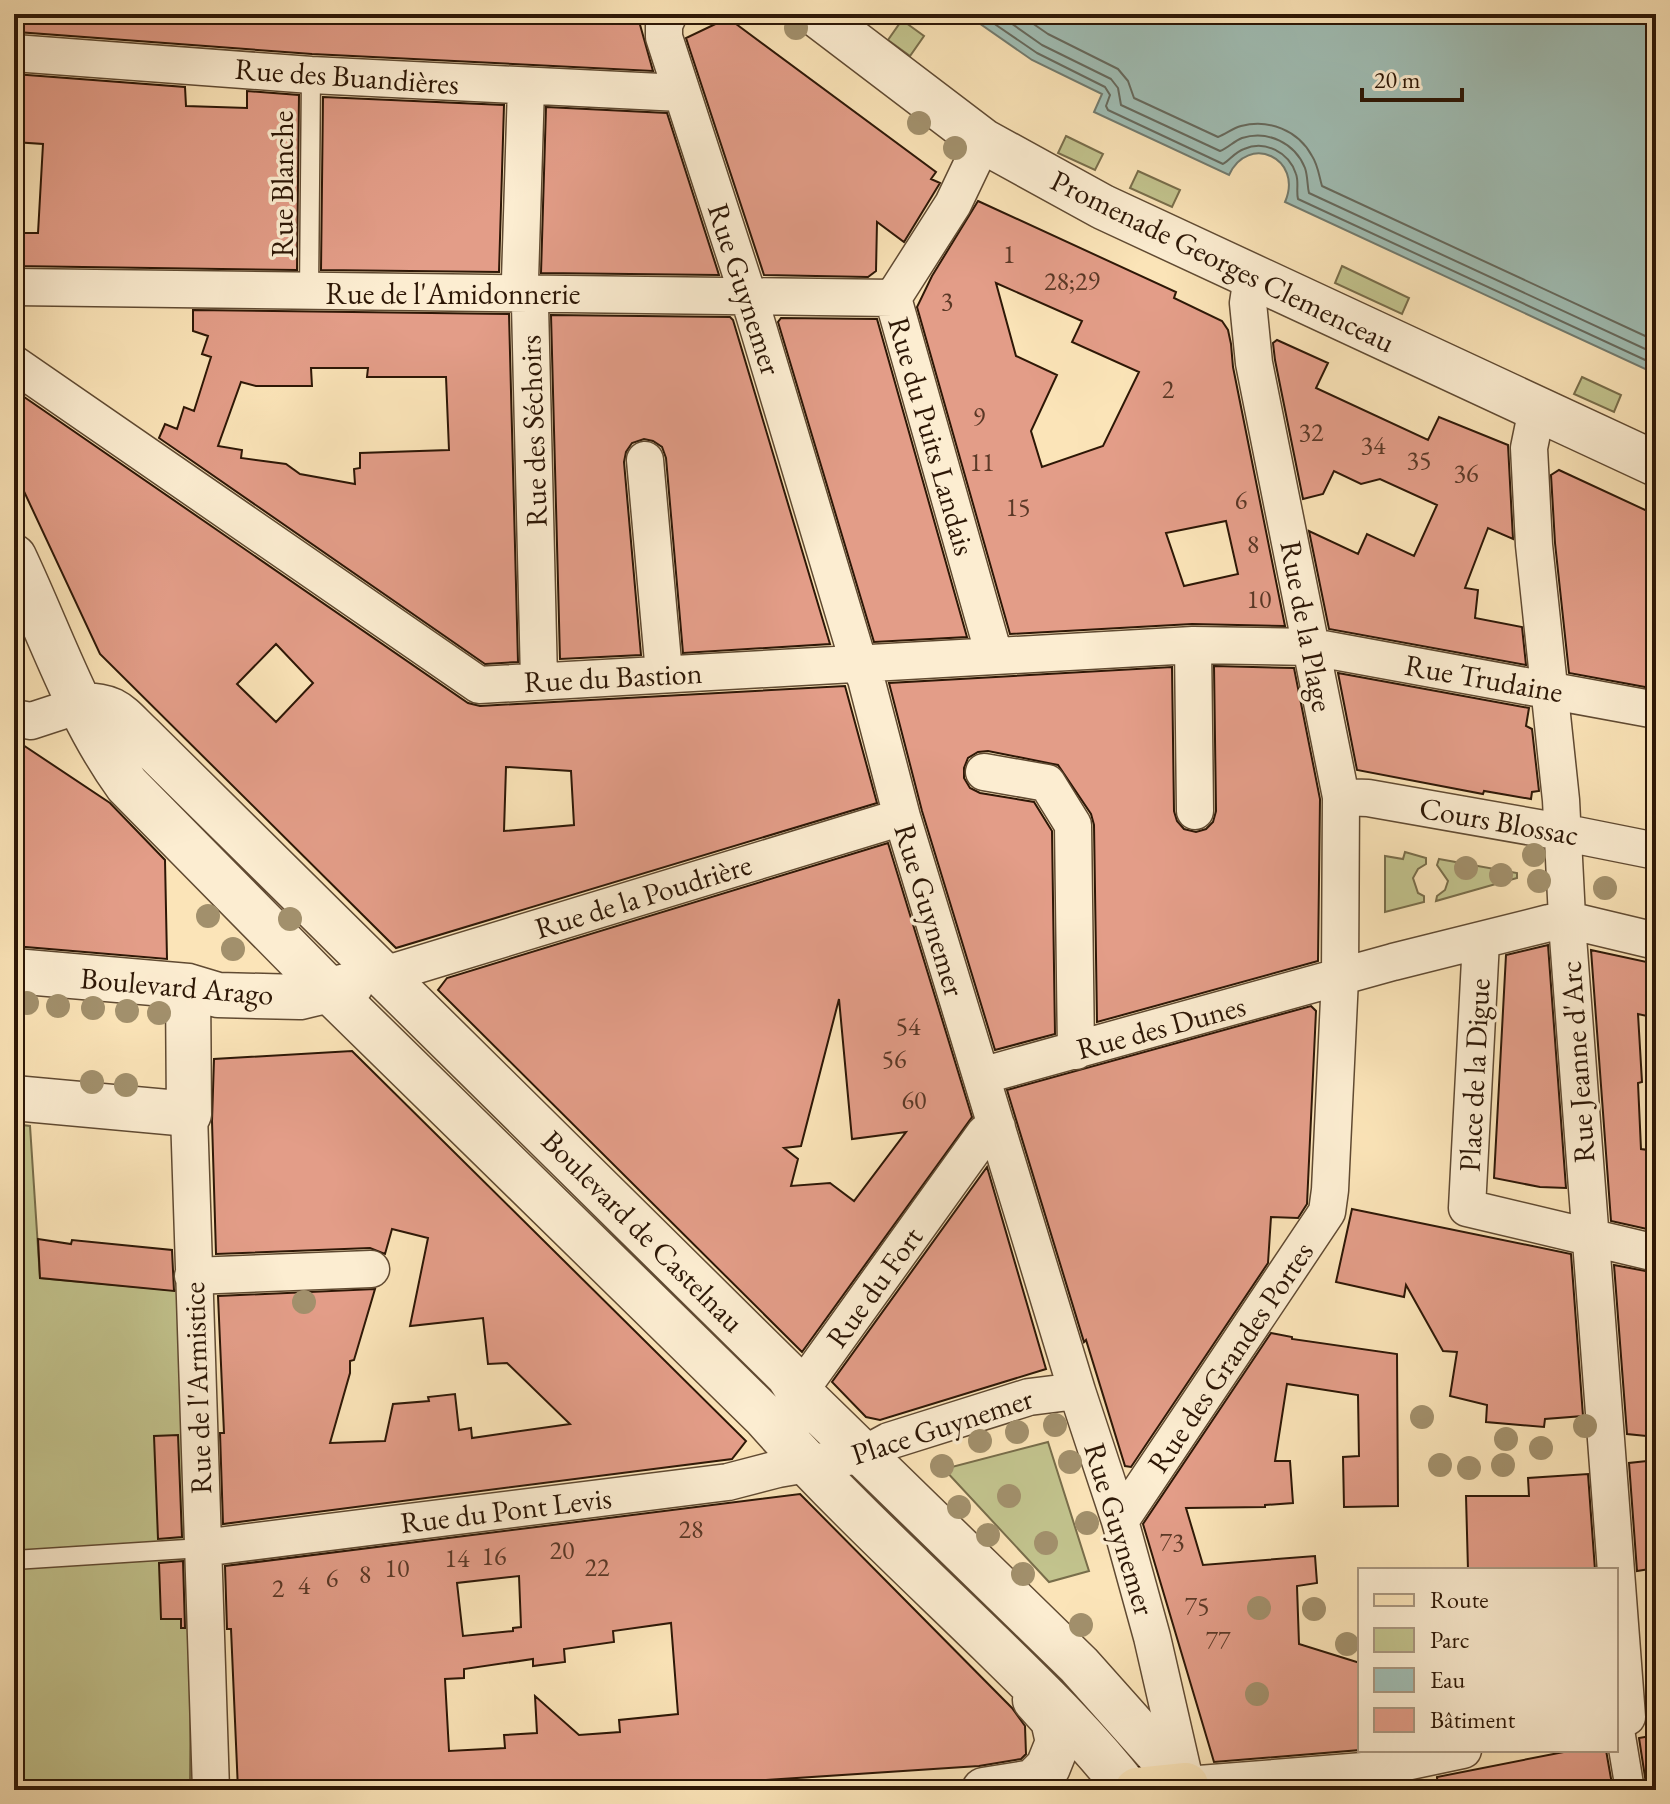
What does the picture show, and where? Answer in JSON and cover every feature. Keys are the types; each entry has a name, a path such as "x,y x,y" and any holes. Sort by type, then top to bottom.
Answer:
{"main road":[{"path":"1137,1790 1186,1788"}],"street":[{"name":"Promenade Georges Clemenceau","path":"816,14 983,141 1103,207 1656,464"},
{"name":"Rue Guynemer","path":"663,22 681,93 748,297 866,679 902,817 1077,1391 1120,1521 1159,1667 1186,1788"},
{"name":"Rue des Buandières","path":"14,53 311,75 681,93"},
{"name":"Rue des Séchoirs","path":"526,87 520,280 530,305 539,680"},
{"name":"Rue du Puits Landais","path":"983,141 953,204 893,298 994,655"},
{"name":"Rue de la Plage","path":"1252,277 1248,303 1254,363 1341,797 1340,978"},
{"name":"Rue de l'Amidonnerie","path":"14,287 893,298"},
{"name":"Rue du Bastion","path":"14,364 479,685 1193,645 1312,647"},
{"name":"Rue Jeanne d'Arc","path":"1537,409 1529,448 1533,531 1561,800 1617,1568"},
{"path":"645,460 664,673"},
{"name":"Boulevard de Castelnau","path":"14,557 80,705 104,753 127,785 330,991 764,1416 808,1465 1031,1683 1097,1750 1128,1790"},
{"path":"1193,645 1195,811"},
{"name":"Rue Trudaine","path":"1312,647 1656,710"},
{"path":"14,718 31,721 80,705"},
{"name":"Boulevard de Castelnau","path":"80,705 113,709 788,1375 799,1392 1079,1665 1186,1788"},
{"path":"984,772 1047,783 1073,825 1076,1051"},
{"name":"Cours Blossac","path":"1341,797 1368,798 1656,851"},
{"name":"Rue de la Poudrière","path":"384,975 902,817"},
{"path":"1568,920 1656,941"},
{"name":"Place de la Digue","path":"1340,978 1568,920"},
{"name":"Place de la Digue","path":"1481,941 1467,1208 1591,1239"},
{"name":"Boulevard Arago","path":"14,971 188,986 218,995 300,997 384,975"},
{"name":"Rue des Dunes","path":"981,1076 1340,978"},
{"name":"Rue des Grandes Portes","path":"1120,1521 1327,1212 1340,978"},
{"name":"Rue de l'Armistice","path":"188,986 193,1276 211,1790"},
{"path":"14,1098 189,1114"},
{"name":"Rue du Fort","path":"799,1392 985,1133 997,1127"},
{"path":"1591,1239 1656,1253"},
{"path":"193,1276 371,1269"},
{"name":"Place Guynemer","path":"808,1465 865,1454 889,1441 1029,1397 1077,1391"},
{"path":"799,1392 808,1465"},
{"name":"Rue du Pont Levis","path":"202,1548 728,1482 808,1465"},
{"name":"Rue Jeanne d'Arc","path":"1618,1578 1629,1716"},
{"path":"1069,1722 1140,1693 1159,1667"},
{"path":"984,1790 1033,1782 1048,1767 1058,1742 1053,1720 1032,1697 1031,1683"},
{"path":"1629,1716 1630,1790"},
{"path":"1186,1788 1364,1780 1456,1752"}],"lane":[{"name":"Rue Blanche","path":"309,292 311,75"},
{"path":"14,1560 202,1548"}],"green space":[{"path":"902,20 924,36 910,56 888,40"},
{"path":"1066,136 1103,154 1095,170 1058,153"},
{"path":"1138,171 1180,190 1172,207 1130,188"},
{"path":"1342,266 1409,298 1402,314 1335,283"},
{"path":"1582,377 1621,395 1614,412 1574,394"},
{"path":"1405,852 1426,858 1426,864 1418,869 1413,878 1418,893 1424,896 1424,902 1385,912 1385,856 1403,859"},
{"path":"1439,859 1517,873 1517,878 1436,901 1448,881 1437,865"},
{"path":"14,1124 30,1126 40,1278 181,1291 191,1628 190,1790 14,1790"},
{"path":"1048,1442 1089,1571 1049,1582 944,1469"}],"water":[{"path":"966,14 1656,14 1656,374 1285,202 1289,186 1287,173 1281,163 1271,156 1260,153 1248,155 1238,162 1229,175 1094,112 1102,94 1032,60"}],"building":[{"path":"18,14 368,14 409,18 409,14 637,14 653,71 312,54 17,32"},
{"path":"728,18 936,172 931,179 940,183 904,242 877,222 876,271 868,277 764,275 686,38"},
{"path":"14,74 185,87 186,106 247,108 247,91 299,95 297,270 14,266 14,233 38,233 43,144 14,142"},
{"path":"323,97 504,105 499,272 321,270"},
{"path":"546,107 667,113 719,275 541,273"},
{"path":"978,201 1176,292 1174,298 1222,321 1231,344 1285,626 1192,624 1010,634 917,307 932,276","holes":["996,283 1082,321 1072,342 1139,372 1103,446 1042,467 1031,431 1057,375 1016,356","1226,521 1238,574 1184,586 1166,533"]},
{"path":"193,310 509,314 518,662 485,664 159,438 165,424 177,429 184,407 194,411 211,357 202,354 208,336 193,331","holes":["311,368 368,368 367,377 446,377 449,450 360,453 360,468 354,469 355,484 300,474 286,464 241,458 242,450 218,446 241,382 256,386 312,386"]},
{"path":"551,315 730,317 733,320 830,644 683,653 666,458 662,447 644,439 632,443 624,462 641,655 560,659"},
{"path":"781,318 877,319 967,637 874,642 778,322"},
{"path":"1277,340 1328,363 1316,388 1428,440 1439,417 1508,445 1513,539 1488,528 1465,588 1478,590 1475,618 1522,627 1526,665 1329,629 1309,531 1358,554 1367,534 1414,556 1437,505 1380,479 1361,484 1334,471 1323,494 1303,499 1275,360 1273,343"},
{"path":"14,390 468,703 480,706 845,686 877,803 396,948 100,654 14,470","holes":["276,644 313,683 276,722 237,684","506,767 571,771 574,825 504,831"]},
{"path":"1559,470 1656,515 1656,689 1569,673 1551,475"},
{"path":"1214,666 1294,668 1320,799 1318,961 1097,1022 1094,825 1091,814 1058,765 988,751 978,752 968,758 964,768 964,778 970,788 980,793 1034,802 1052,831 1055,1034 995,1050 922,811 889,683 1172,667 1174,811 1184,829 1196,832 1206,829 1213,822 1216,811"},
{"path":"1338,673 1529,708 1526,726 1532,729 1539,791 1532,792 1531,799 1484,791 1483,794 1357,770"},
{"path":"14,739 110,803 165,860 167,959 14,946"},
{"path":"888,843 972,1117 802,1352 438,990 447,978","holes":["839,999 852,1139 906,1132 854,1201 830,1183 791,1186 798,1159 784,1148 801,1146"]},
{"path":"1548,945 1566,1188 1540,1187 1494,1178 1506,955"},
{"path":"1591,950 1656,964 1656,1018 1638,1014 1642,1082 1638,1083 1641,1149 1656,1151 1656,1231 1611,1221"},
{"path":"1311,1006 1316,1011 1307,1204 1298,1218 1271,1217 1268,1263 1131,1467 1125,1466 1007,1090"},
{"path":"352,1051 746,1441 732,1459 223,1524 220,1433 224,1433 218,1296 375,1289 354,1360 350,1361 350,1373 330,1443 385,1441 393,1404 429,1401 428,1397 455,1394 459,1430 471,1428 472,1438 570,1424 507,1363 488,1364 483,1318 410,1326 428,1238 392,1229 385,1254 370,1248 216,1254 212,1121 214,1059"},
{"path":"987,1167 1046,1369 880,1420 866,1417 832,1382"},
{"path":"1352,1209 1571,1254 1583,1416 1545,1419 1544,1427 1486,1422 1487,1405 1450,1396 1457,1352 1443,1351 1406,1285 1404,1297 1336,1282"},
{"path":"38,1239 172,1250 174,1291 40,1278"},
{"path":"1614,1265 1656,1273 1656,1437 1627,1434"},
{"path":"1271,1333 1292,1339 1397,1354 1398,1506 1344,1507 1343,1457 1359,1456 1358,1395 1287,1384 1275,1461 1290,1461 1293,1503 1265,1507 1186,1508 1203,1565 1315,1556 1317,1583 1297,1586 1299,1644 1358,1662 1358,1750 1214,1762 1143,1524"},
{"path":"178,1435 182,1537 158,1539 154,1436"},
{"path":"1656,1460 1656,1568 1637,1571 1629,1463"},
{"path":"1588,1474 1595,1568 1468,1568 1466,1496 1529,1496 1528,1478"},
{"path":"800,1494 1012,1708 1025,1726 1026,1754 1021,1759 979,1766 615,1790 238,1790 225,1566","holes":["519,1576 521,1627 513,1628 513,1631 463,1636 457,1583","671,1623 678,1714 619,1720 620,1732 579,1735 535,1696 537,1733 504,1735 505,1748 449,1751 445,1679 464,1678 464,1669 533,1659 533,1666 565,1662 564,1649 614,1642 613,1631"]},
{"path":"183,1561 185,1628 181,1628 181,1619 161,1619 159,1563"},
{"path":"1656,1735 1656,1790 1647,1790 1639,1738"},
{"path":"1564,1752 1606,1752 1613,1790 1438,1790 1437,1777"}]}
